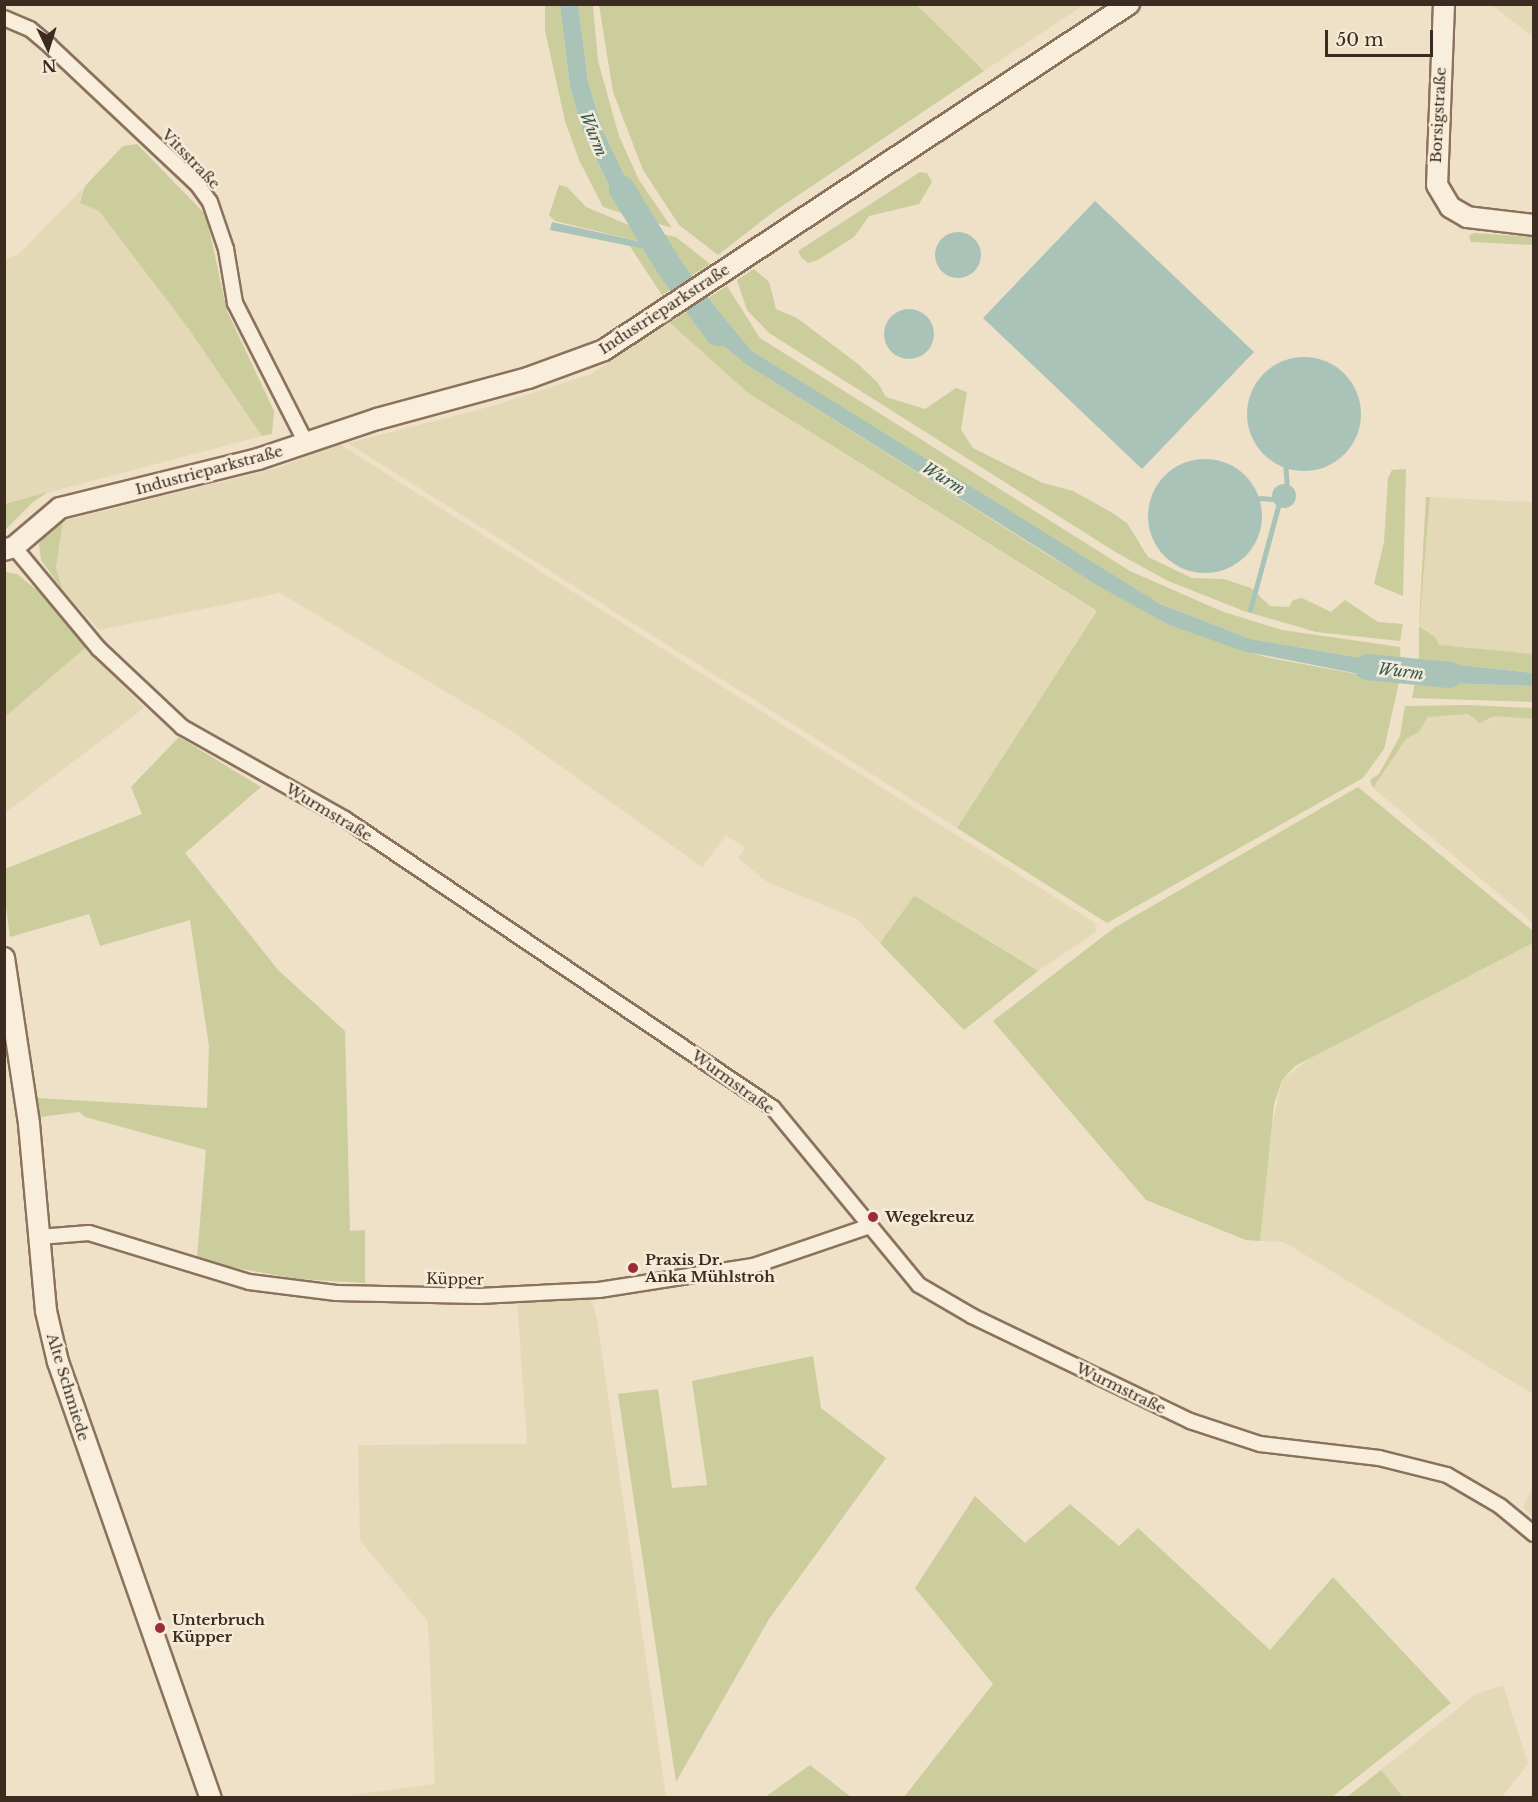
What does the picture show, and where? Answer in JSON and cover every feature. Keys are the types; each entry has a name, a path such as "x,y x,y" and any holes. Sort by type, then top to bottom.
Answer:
{"street":[{"name":"Industrieparkstraße","path":"9,548 43,519 60,508 258,459 574,363 604,350 1129,4"},
{"name":"Borsigstraße","path":"1444,4 1437,185 1450,207 1467,217 1533,225"},
{"name":"Vitsstraße","path":"4,18 30,29 50,45 197,184 210,202 226,249 235,303 306,443"},
{"name":"Wurmstraße","path":"9,548 99,650 182,727 345,819 773,1108 919,1285 972,1316 1190,1421 1260,1444 1379,1458 1447,1476 1500,1506 1533,1534"},
{"name":"Alte Schmiede","path":"4,958 29,1124 46,1311 58,1362 211,1797"},
{"name":"Küpper","path":"39,1237 89,1233 249,1282 336,1293 479,1296 599,1290 753,1266 870,1226"}],"shaded area":[{"path":"917,5 1084,5 984,71"},
{"path":"1492,5 1533,5 1533,37"},
{"path":"85,186 80,202 99,211 188,328 262,436 5,504 5,260 19,254"},
{"path":"669,322 748,393 1097,612 957,828 348,443 493,406 591,374"},
{"path":"338,443 1078,912 1095,923 1096,932 1038,971 915,896 880,943 857,919 767,882 738,858 745,848 726,835 702,867 507,728 280,593 99,630 62,589 56,567 63,521 278,468"},
{"path":"1426,497 1533,502 1533,654 1439,645 1435,637 1419,625"},
{"path":"86,647 144,708 5,813 5,717"},
{"path":"1469,714 1475,720 1489,721 1495,716 1533,719 1533,923 1373,788 1406,739 1419,732 1428,717"},
{"path":"1533,943 1533,1394 1284,1242 1260,1241 1267,1148 1282,1080 1318,1052"},
{"path":"585,1296 593,1303 597,1320 666,1797 330,1798 435,1784 428,1621 360,1541 358,1445 527,1444 517,1299"},
{"path":"1533,1486 1533,1518 1523,1507"},
{"path":"1503,1685 1528,1764 1502,1797 1403,1797 1381,1770 1476,1694"}],"green space":[{"path":"545,5 560,5 570,87 582,129 622,213 603,207 579,160 565,121 545,31"},
{"path":"578,5 593,5 598,61 619,136 639,180 672,228 646,220 602,129 588,81"},
{"path":"599,5 917,5 984,71 776,210 718,255 679,225 643,170 613,92"},
{"path":"137,144 206,215 227,311 274,411 272,434 262,436 188,328 99,211 80,203 85,186 123,146"},
{"path":"920,172 927,173 932,182 919,204 869,216 854,237 818,260 808,263 802,258 798,251"},
{"path":"559,185 567,187 586,207 636,228 642,242 555,221 549,215"},
{"path":"1474,233 1533,237 1533,245 1471,242 1469,236"},
{"path":"660,234 676,237 710,264 691,276"},
{"path":"629,245 650,250 673,288 662,295"},
{"path":"754,269 769,282 776,309 797,318 858,364 878,383 886,397 925,409 956,388 967,392 961,430 973,448 1043,483 1073,491 1111,512 1127,523 1148,557 1192,578 1224,579 1251,588 1270,606 1289,607 1293,600 1302,598 1331,612 1345,600 1378,622 1403,624 1400,641 1316,632 1244,611 1168,581 1117,553 769,333 747,310 737,280"},
{"path":"727,286 760,338 1130,571 1221,611 1282,630 1400,647 1401,665 1251,639 1160,604 1108,575 752,351 708,298"},
{"path":"690,310 709,334 747,365 1051,557 1169,625 1265,657 1399,682 1384,749 1363,778 1107,923 957,828 1097,611 748,393 669,322"},
{"path":"1406,469 1403,596 1374,584 1384,542 1388,478 1392,470"},
{"path":"48,492 33,502 5,530 5,504"},
{"path":"1426,497 1430,497 1419,626"},
{"path":"63,521 56,567 62,589 41,560 39,544 53,524"},
{"path":"5,572 17,574 44,596 86,647 5,717"},
{"path":"1419,626 1435,637 1439,645 1533,654 1533,673 1431,662 1419,666"},
{"path":"1415,682 1533,686 1533,702 1412,698"},
{"path":"1467,705 1533,708 1533,719 1495,716 1480,723 1468,714 1428,717 1419,732 1406,739 1373,788 1370,780 1379,774 1400,736 1405,706"},
{"path":"179,737 261,787 185,853 278,970 345,1031 350,1231 365,1230 365,1283 298,1279 230,1267 197,1257 206,1150 85,1117 79,1112 40,1117 37,1098 207,1108 209,1046 190,920 100,946 89,914 10,937 5,900 5,869 142,814 131,787"},
{"path":"1358,787 1533,931 1533,943 1295,1066 1282,1080 1274,1104 1260,1241 1246,1240 1146,1200 993,1021 1114,928"},
{"path":"914,896 1038,971 964,1030 880,943"},
{"path":"813,1356 821,1408 886,1458 769,1619 676,1782 618,1394 658,1389 672,1488 707,1485 692,1381"},
{"path":"975,1496 1025,1543 1070,1504 1119,1546 1138,1528 1270,1650 1333,1577 1451,1703 1332,1797 904,1797 993,1684 915,1588"},
{"path":"810,1765 851,1797 765,1797"},
{"path":"1381,1770 1403,1797 1347,1797"}],"water":[{"path":"560,5 578,5 588,81 602,129 646,220 622,213 582,129 570,87"},
{"path":"1095,201 1254,352 1142,469 983,318"},
{"path":"552,222 642,242 636,228 660,234 691,276 673,288 650,250 550,230"},
{"path":"958,232 974,239 981,255 974,271 958,278 942,271 935,255 942,239"},
{"path":"708,298 752,351 1160,604 1251,639 1401,665 1399,682 1243,651 1169,625 1102,588 747,365 709,334 690,310"},
{"path":"904,309 914,309 927,316 934,329 934,339 927,352 914,359 904,359 895,355 888,348 884,339 884,329 888,320 895,313"},
{"path":"1304,357 1326,361 1345,373 1357,392 1361,414 1357,436 1345,455 1326,467 1304,471 1282,467 1263,455 1251,436 1247,414 1251,392 1263,373 1282,361"},
{"path":"1205,459 1227,463 1246,475 1258,494 1262,516 1258,538 1246,557 1227,569 1205,573 1183,569 1164,557 1152,538 1148,516 1152,494 1164,475 1183,463"},
{"path":"1284,484 1293,487 1296,496 1293,505 1284,508 1275,505 1272,496 1275,487"},
{"path":"1431,662 1533,673 1533,686 1415,682 1418,666"}],"waterway":[{"name":"Wurm","path":"622,189 670,268 718,333"},
{"path":"1286,468 1287,484"},
{"path":"1260,498 1272,499"},
{"path":"1250,610 1278,507"},
{"name":"Wurm","path":"1367,667 1450,675"}],"place":[{"name":"Wegekreuz","path":"873,1217"},
{"name":"Praxis Dr. Anka Mühlstroh","path":"633,1268"},
{"name":"Unterbruch Küpper","path":"160,1628"}]}
